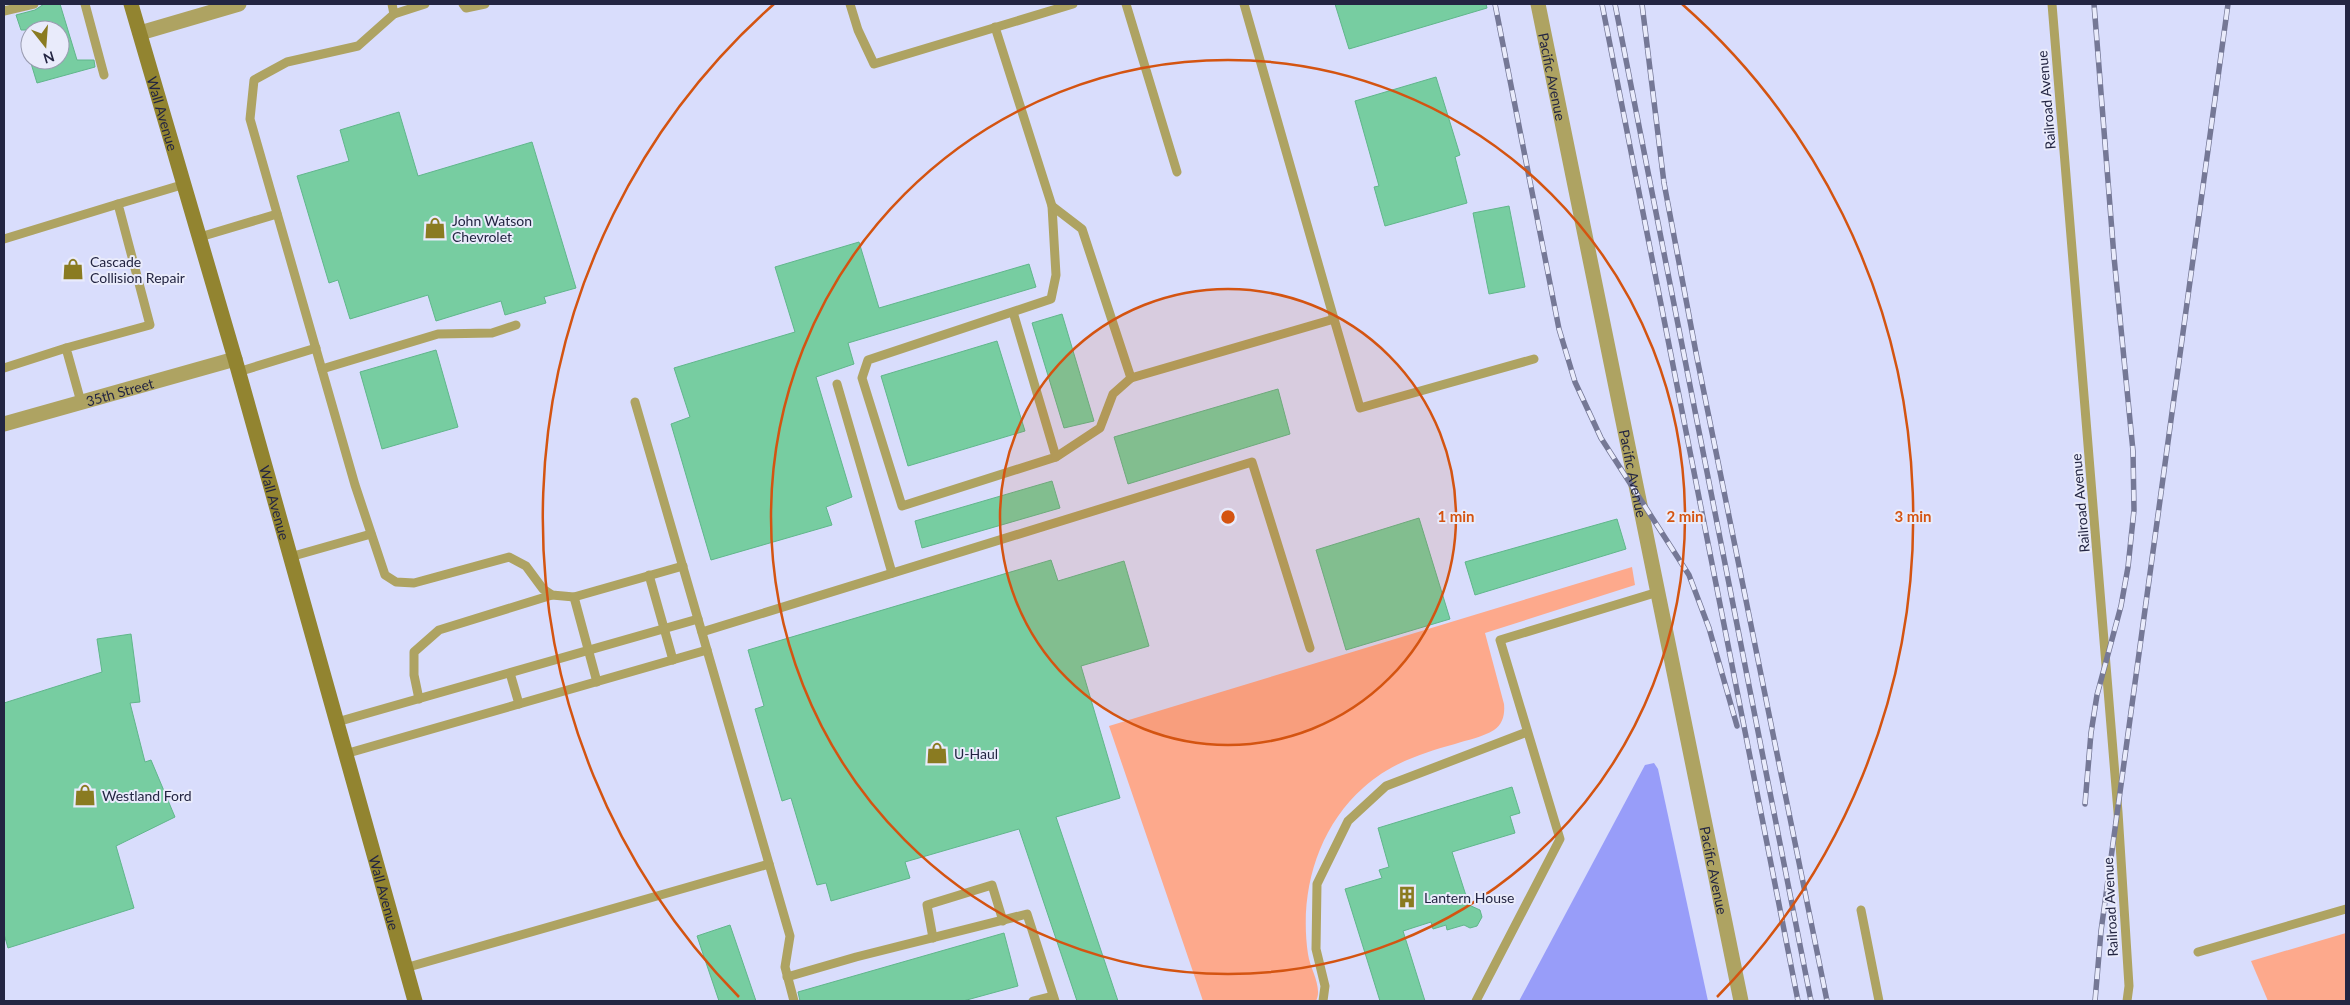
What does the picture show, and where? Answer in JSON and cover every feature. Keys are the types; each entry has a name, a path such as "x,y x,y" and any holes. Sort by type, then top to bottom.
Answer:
{"main road":[{"name":"Wall Avenue","path":"131,4 200,237 415,1001"}],"street":[{"path":"140,33 239,4"},
{"name":"Pacific Avenue","path":"1538,4 1741,1001"},
{"name":"35th Street","path":"4,424 82,402 236,366"}],"lane":[{"path":"4,11 34,4"},
{"path":"85,4 104,75"},
{"path":"392,4 394,14"},
{"path":"425,4 394,14 358,46 287,62 254,80 250,119 322,369 385,575 396,582 414,584 509,557 526,566 543,590 552,595"},
{"path":"463,4 466,8 485,4"},
{"path":"850,4 858,30 874,64 1073,4"},
{"path":"1126,4 1177,172"},
{"path":"1244,4 1360,408 1534,359"},
{"name":"Railroad Avenue","path":"2052,4 2118,812 2129,986 2127,1001"},
{"path":"996,27 1052,206 1056,275 1051,299 868,360 862,378 902,506 1056,457 1100,428 1113,394 1131,378 1334,319"},
{"path":"4,239 184,184"},
{"path":"4,368 66,348 150,325 118,204"},
{"path":"1052,206 1082,229 1131,378"},
{"path":"200,237 277,214"},
{"path":"1013,312 1056,457"},
{"path":"322,369 438,334 492,333 516,325"},
{"path":"66,348 82,402"},
{"path":"236,366 316,348"},
{"path":"836,384 892,573"},
{"path":"635,402 790,936 785,967 794,1001"},
{"path":"702,632 1252,462 1310,648"},
{"path":"290,557 371,534"},
{"path":"419,699 414,675 414,652 422,642 439,630 552,595 574,597 683,566"},
{"path":"650,576 674,660"},
{"path":"1476,1001 1560,839 1500,640 1658,592"},
{"path":"574,597 597,682"},
{"path":"336,722 698,619"},
{"path":"345,754 707,650"},
{"path":"510,673 519,704"},
{"path":"1322,1001 1325,986 1316,949 1317,884 1348,821 1386,786 1452,759 1527,732"},
{"path":"405,968 770,864"},
{"path":"933,938 927,905 992,885 1002,920"},
{"path":"2198,952 2346,909"},
{"path":"1861,910 1879,1001"},
{"path":"787,977 1027,914 1054,998 1033,1001"}],"shaded area":[{"path":"1632,567 1635,585 1485,633 1504,704 1504,715 1500,725 1485,735 1406,760 1373,780 1347,804 1323,842 1309,885 1306,931 1309,960 1318,990 1316,1001 1203,1001 1109,726"},
{"path":"2346,933 2346,1001 2268,1001 2251,961"}],"water":[{"path":"1654,763 1658,769 1708,1001 1519,1001 1645,765"}],"building":[{"path":"44,4 60,4 65,20 20,20 20,27 16,15 35,10"},
{"path":"1335,4 1486,4 1487,8 1349,49"},
{"path":"70,37 77,60 94,60 95,67 37,83 33,70 70,70"},
{"path":"1436,77 1460,155 1455,157 1467,203 1385,226 1374,187 1379,186 1355,101"},
{"name":"John Watson Chevrolet","path":"399,112 418,176 532,142 576,288 544,297 546,303 505,315 501,301 436,321 428,295 350,319 338,280 329,283 297,176 349,161 340,130"},
{"path":"1509,206 1525,287 1489,294 1473,213"},
{"path":"859,242 879,308 1029,264 1036,287 848,343 854,364 816,377 852,497 826,507 832,525 711,560 671,424 690,417 674,368 795,332 775,267"},
{"path":"1062,314 1094,421 1064,428 1032,323"},
{"path":"997,341 1025,431 908,466 881,376"},
{"path":"436,350 458,427 382,449 360,372"},
{"path":"1278,389 1290,434 1128,484 1114,437"},
{"path":"1052,481 1060,508 922,548 915,521"},
{"path":"1419,518 1450,619 1346,650 1316,550"},
{"path":"1617,519 1626,549 1475,595 1465,562"},
{"name":"U-Haul","path":"1051,560 1058,581 1124,561 1149,646 1081,666 1120,798 1056,817 1118,1001 1077,1001 1019,829 905,862 910,878 831,901 826,883 817,885 791,798 782,801 755,709 764,706 748,650"},
{"name":"Westland Ford","path":"131,634 140,702 130,703 145,762 151,760 175,817 116,846 134,908 8,948 4,934 4,703 102,672 97,639"},
{"name":"Lantern House","path":"1512,787 1520,813 1510,816 1515,833 1452,852 1469,905 1480,910 1482,917 1477,926 1470,928 1464,925 1447,930 1446,925 1433,929 1431,922 1403,931 1425,1001 1380,1001 1345,889 1382,878 1379,870 1389,867 1378,828"},
{"path":"730,925 756,1001 719,1001 697,936"},
{"path":"1004,933 1018,986 963,1001 800,1001 798,992"}],"railway":[{"path":"1495,4 1559,329 1575,382 1601,438 1689,575 1709,628 1737,726"},
{"path":"1602,4 1798,1001"},
{"path":"1615,4 1811,1001"},
{"path":"1642,4 1664,183 1697,358 1827,1001"},
{"path":"2085,804 2091,733 2097,695 2121,606 2128,567 2134,510 2133,451 2114,257 2094,4"},
{"path":"2095,1001 2101,931 2228,4"}],"place":[{"name":"John Watson Chevrolet","path":"435,228"},
{"name":"Cascade Collision Repair","path":"73,269"},
{"name":"U-Haul","path":"937,753"},
{"name":"Westland Ford","path":"85,795"},
{"name":"Lantern House","path":"1407,897"}]}
